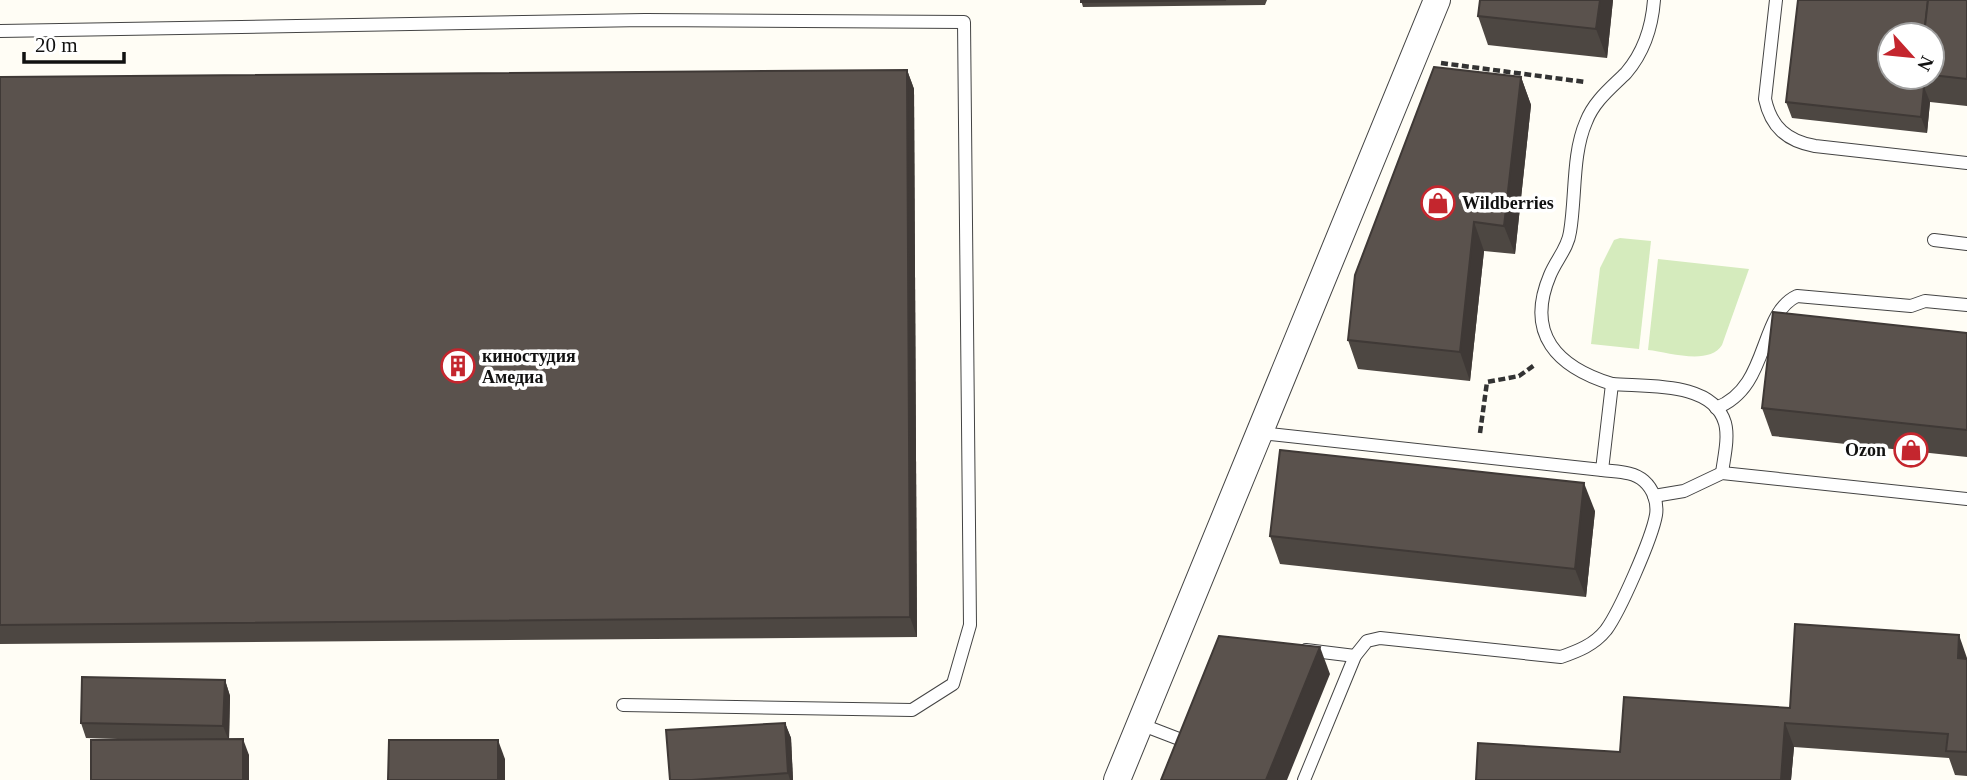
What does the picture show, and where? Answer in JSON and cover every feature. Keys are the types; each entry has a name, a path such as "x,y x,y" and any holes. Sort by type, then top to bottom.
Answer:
{"street":[{"path":"1117,780 1437,0"}],"lane":[{"path":"1654,0 1652,23 1646,40 1628,70 1596,104 1585,122 1569,237 1546,286 1541,328 1555,353 1574,368 1612,384 1697,394 1716,408 1726,433 1722,473"},
{"path":"1776,0 1765,99 1768,113 1782,133 1801,144 1967,163"},
{"path":"0,31 645,20 964,22 970,625 953,684 912,710 623,705"},
{"path":"1934,240 1967,244"},
{"path":"1716,408 1742,392 1782,307 1797,296 1911,306 1925,301 1967,305"},
{"path":"1602,470 1612,384"},
{"path":"1592,426 1607,428"},
{"path":"1260,433 1632,473 1645,482 1654,496 1656,515 1618,609 1607,629 1583,649 1560,657 1380,638 1367,641 1355,656 1304,780"},
{"path":"1654,496 1684,491 1722,473 1967,499"},
{"path":"1294,649 1355,656"},
{"path":"1140,724 1195,746"}],"path":[{"path":"1412,60 1614,85"},
{"path":"1477,457 1487,382 1519,376 1555,353"}],"green space":[{"path":"1620,238 1651,241 1639,349 1591,344 1600,268 1614,240"},
{"path":"1658,259 1749,269 1722,345 1716,351 1708,355 1688,356 1648,350"}],"building":[{"path":"1081,0 1226,0 1081,2"},
{"path":"1480,0 1600,0 1596,29 1478,16"},
{"path":"1798,0 1928,0 1926,21 1876,21 1876,91 1924,91 1921,117 1786,102"},
{"path":"1928,0 1967,0 1967,79 1946,77 1946,21 1926,21"},
{"path":"1434,67 1521,77 1504,226 1474,222 1460,352 1348,340 1355,275"},
{"name":"киностудия Амедиа","path":"907,70 910,617 0,625 0,77"},
{"path":"1773,312 1967,333 1967,430 1762,408"},
{"path":"1280,450 1584,483 1575,569 1270,536"},
{"path":"1795,624 1959,635 1958,658 1967,659 1967,752 1946,751 1948,734 1785,723 1781,780 1476,780 1478,743 1620,752 1624,697 1790,708"},
{"path":"1219,636 1320,647 1266,780 1161,780"},
{"path":"82,677 225,680 223,726 81,723"},
{"path":"785,723 788,773 670,780 666,730"},
{"path":"243,739 243,780 91,780 91,740"},
{"path":"389,740 498,740 498,780 388,780"}],"place":[{"name":"Wildberries","path":"1438,203"},
{"name":"киностудия Амедиа","path":"458,366"},
{"name":"Ozon","path":"1911,450"}]}
